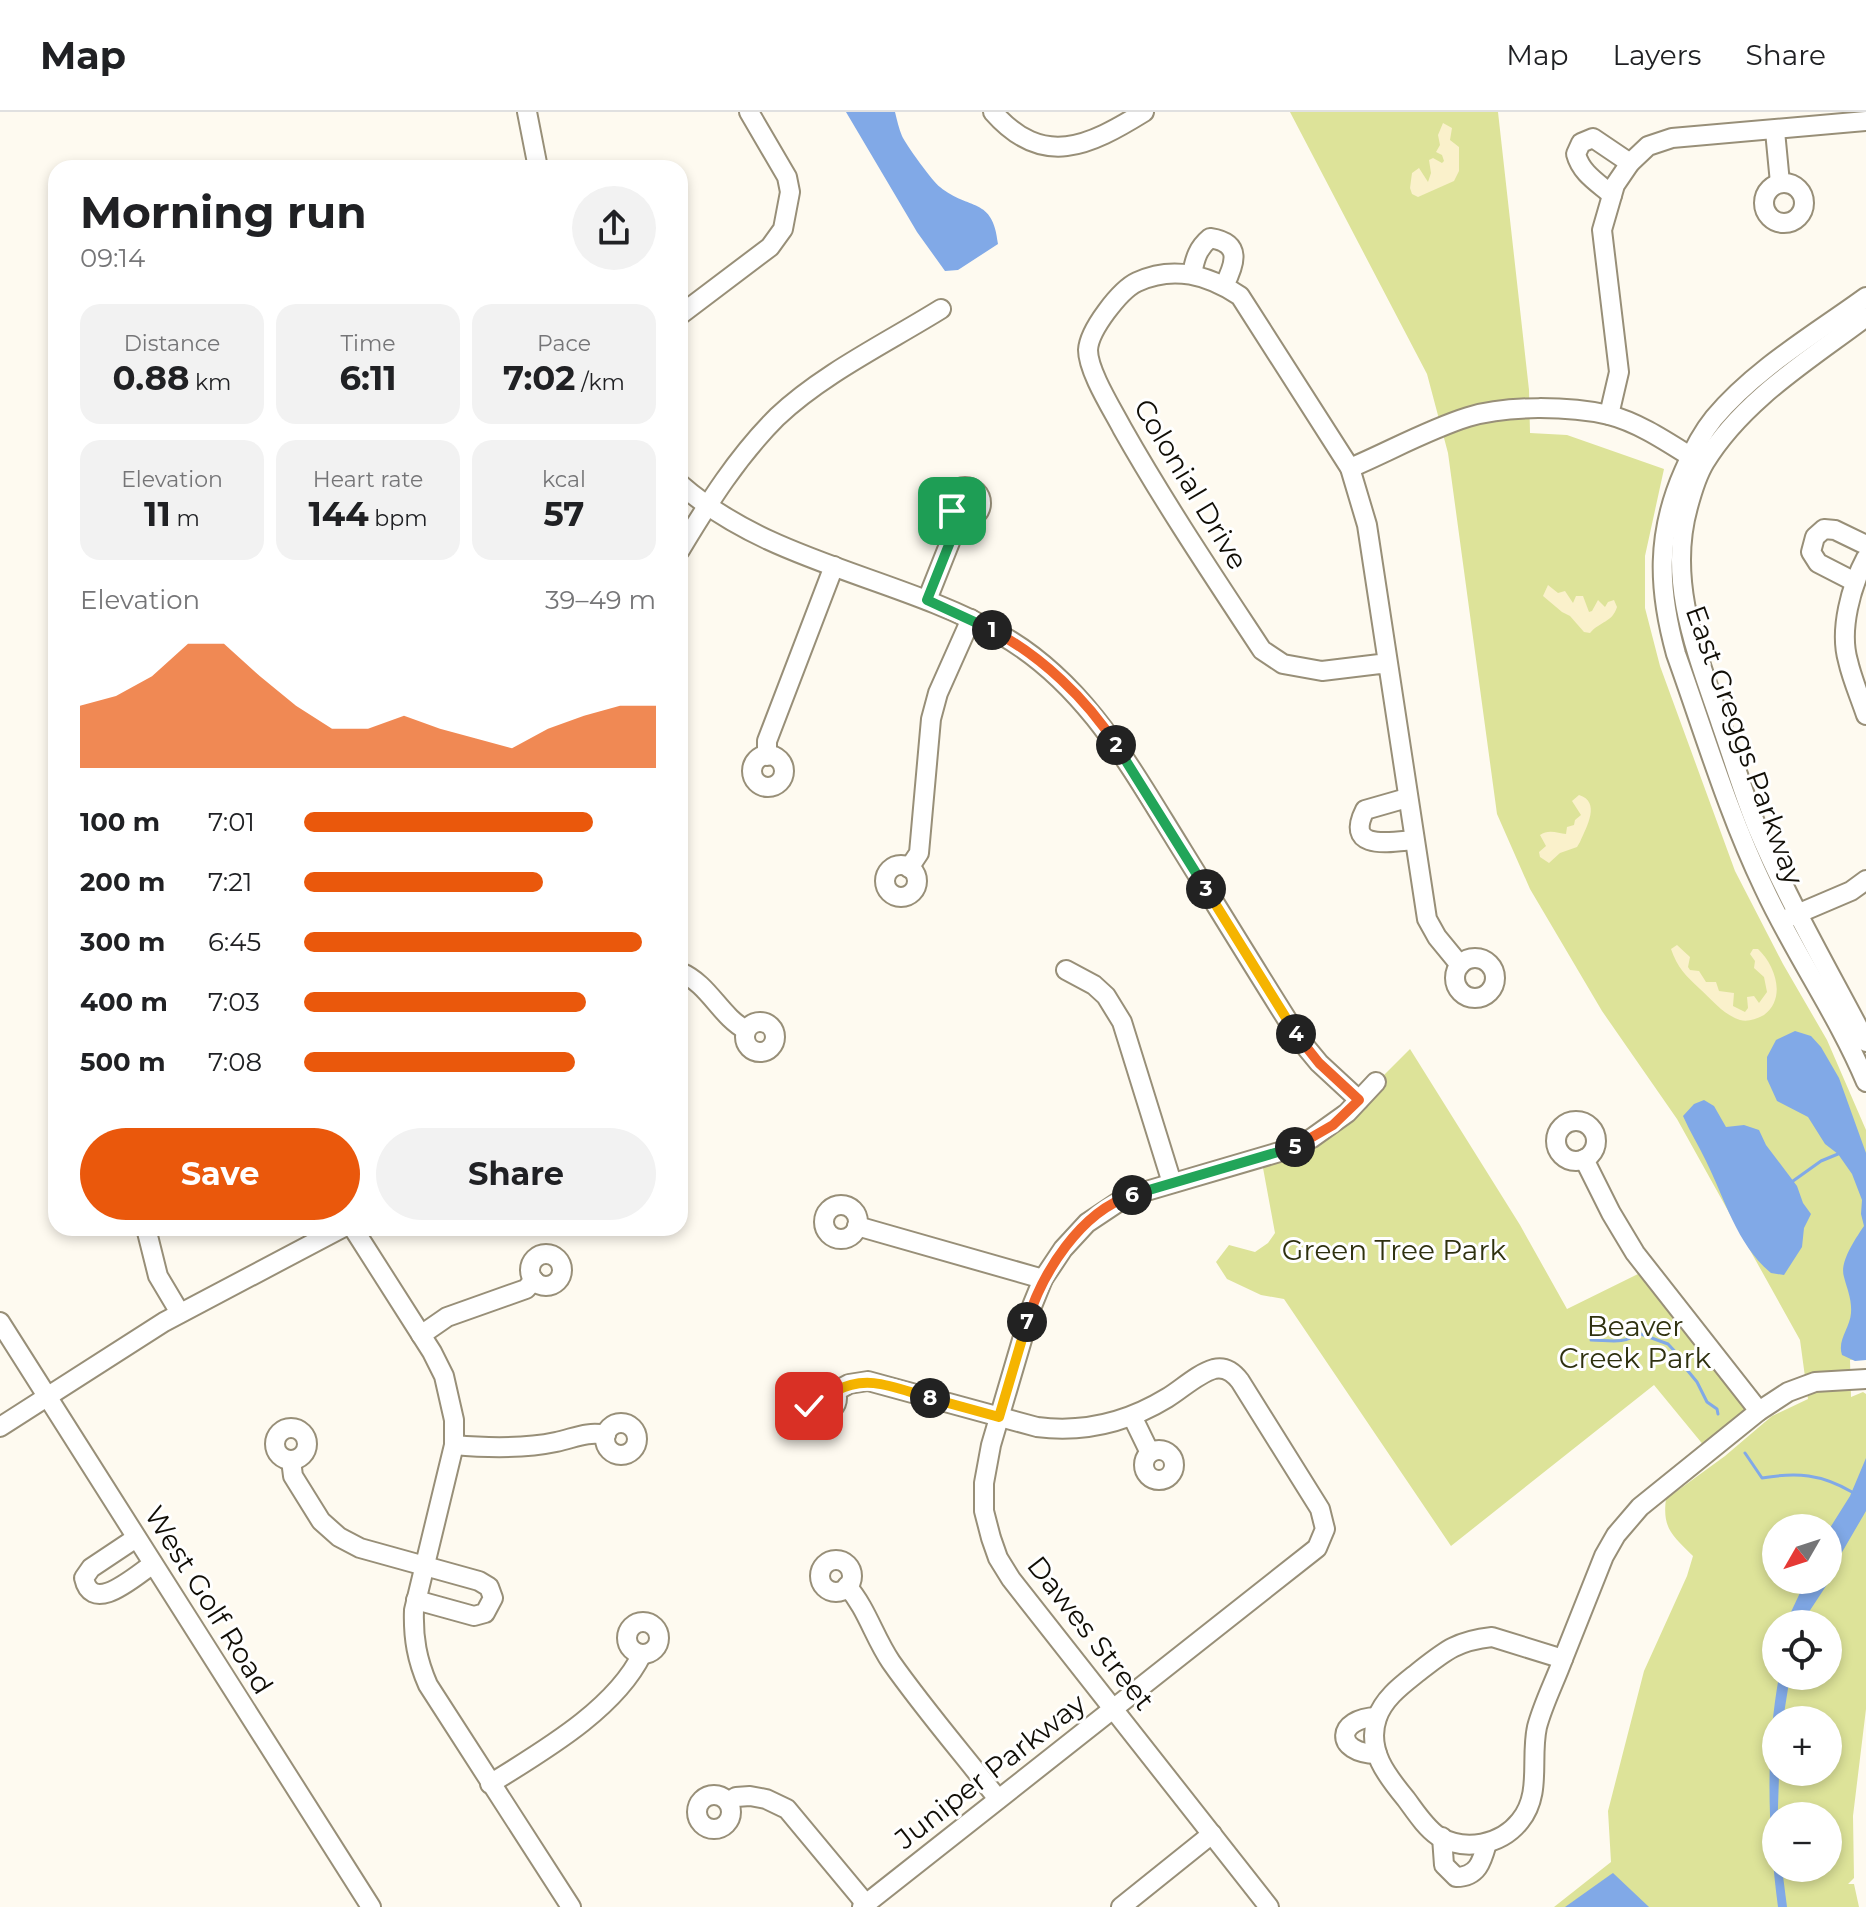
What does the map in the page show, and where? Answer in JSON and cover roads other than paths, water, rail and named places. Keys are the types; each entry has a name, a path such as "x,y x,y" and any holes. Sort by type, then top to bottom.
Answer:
{"street":[{"path":"527,112 536,160"},
{"path":"688,309 770,247 783,229 789,200 787,177 749,112"},
{"path":"993,112 1019,136 1037,145 1053,148 1075,147 1144,112"},
{"path":"1609,415 1619,372 1602,230 1612,195 1630,163 1648,146 1672,138 1866,121"},
{"path":"1775,131 1780,183"},
{"path":"1612,195 1585,173 1578,163 1576,154 1581,143 1593,138 1630,163"},
{"path":"1192,274 1194,259 1201,246 1210,238 1223,240 1233,251 1235,261 1224,286"},
{"name":"Colonial Drive","path":"1388,663 1322,671 1283,664 1262,650 1156,489 1099,386 1088,349 1117,297 1134,283 1155,275 1176,272 1192,274 1224,286 1240,296 1350,468 1367,525 1427,919 1460,965"},
{"name":"East Greggs Parkway","path":"1866,297 1751,382 1714,418 1697,460 1682,528 1680,555 1691,638 1756,825 1866,1042"},
{"path":"688,537 740,458 780,415 820,384 941,309"},
{"name":"East Greggs Parkway","path":"1866,317 1752,404 1697,460 1674,493 1662,548 1661,579 1669,628 1729,803 1763,887 1866,1082"},
{"path":"1350,468 1467,417 1499,410 1543,408 1609,415 1656,436 1697,460"},
{"path":"688,491 728,520 779,545 971,619 1003,636 1041,663 1095,716 1113,740 1300,1040 1319,1063 1359,1100"},
{"path":"927,600 960,517"},
{"path":"1855,582 1818,563 1811,552 1815,537 1824,529 1835,530 1866,545"},
{"path":"1866,558 1855,582 1846,631 1847,658 1866,715"},
{"path":"767,756 767,741 834,566"},
{"path":"909,868 919,853 931,719 938,693 971,619"},
{"path":"1407,798 1365,810 1359,822 1361,833 1376,843 1414,840"},
{"path":"1780,922 1851,891 1866,880"},
{"path":"1066,970 1094,985 1106,996 1122,1022 1172,1183"},
{"path":"688,977 709,991 738,1026 746,1030"},
{"name":"Dawes Street","path":"1269,1907 1011,1579 998,1558 984,1511 984,1483 999,1417 1032,1306 1043,1279 1063,1249 1099,1215 1126,1197 1293,1148 1333,1125 1376,1082"},
{"path":"1584,1159 1635,1253 1759,1411"},
{"path":"857,1226 1043,1279"},
{"path":"148,1236 158,1276 180,1313"},
{"path":"0,1427 180,1313 327,1236"},
{"path":"358,1236 421,1335 444,1376 451,1399 454,1445 416,1600 413,1633 418,1662 428,1685 571,1907"},
{"path":"421,1335 447,1317 526,1289 534,1280"},
{"name":"West Golf Road","path":"0,1322 371,1907"},
{"name":"Juniper Parkway","path":"864,1906 1317,1548 1324,1537 1325,1521 1320,1509 1234,1373 1217,1368 1132,1416"},
{"path":"1563,1659 1506,1639 1467,1640 1447,1650 1396,1690 1377,1717 1374,1743 1383,1770 1424,1822 1442,1837 1451,1842 1487,1843 1514,1828 1523,1819 1532,1798 1538,1725 1604,1556 1626,1522 1640,1507 1759,1411 1788,1392 1815,1382 1866,1379"},
{"path":"836,1391 849,1384 868,1381 1037,1427 1065,1431 1107,1425 1132,1416 1150,1453"},
{"path":"454,1445 518,1447 557,1442 590,1432 606,1435"},
{"path":"291,1460 293,1476 321,1521 339,1537 360,1548 485,1583 492,1592 492,1604 485,1613 474,1616 416,1600"},
{"path":"136,1538 91,1568 84,1578 86,1586 91,1593 99,1596 153,1564"},
{"path":"847,1586 859,1600 891,1662 998,1799"},
{"path":"490,1784 607,1700 635,1668 642,1654"},
{"path":"1377,1717 1362,1717 1353,1722 1347,1728 1346,1736 1347,1745 1352,1751 1377,1754"},
{"path":"728,1802 736,1797 750,1796 766,1799 787,1809 864,1906"},
{"path":"1121,1907 1212,1834"},
{"path":"1442,1837 1444,1865 1456,1877 1467,1877 1475,1871 1483,1860 1487,1843"}],"water":[{"path":"846,112 895,112 902,136 926,171 951,194 985,211 991,218 998,244 958,270 945,271 917,232"},
{"path":"1795,1031 1811,1036 1821,1047 1839,1078 1866,1153 1866,1360 1855,1361 1842,1355 1841,1350 1851,1313 1843,1271 1849,1250 1864,1226 1862,1200 1852,1174 1838,1154 1825,1144 1808,1117 1777,1101 1767,1079 1767,1057 1776,1040"},
{"path":"1704,1100 1714,1106 1726,1127 1744,1125 1759,1130 1766,1145 1797,1186 1811,1214 1804,1228 1802,1247 1784,1275 1771,1273 1749,1249 1683,1116 1694,1104"},
{"path":"1866,1458 1866,1511 1842,1552 1842,1514 1839,1514"},
{"path":"1799,1594 1821,1594 1810,1610 1792,1610"},
{"path":"1777,1690 1788,1690 1785,1706 1775,1705"},
{"path":"1770,1786 1779,1786 1778,1802 1770,1802"},
{"path":"1613,1873 1649,1907 1565,1907 1610,1875"},
{"path":"1775,1882 1784,1882 1787,1907 1778,1907"}],"waterway":[{"path":"1793,1181 1821,1161 1838,1154"},
{"path":"1591,1340 1622,1340 1638,1333 1668,1344 1681,1358 1707,1402 1717,1409 1718,1414"},
{"path":"1745,1453 1762,1478 1808,1476 1830,1481 1852,1492"}],"park label":[{"name":"Green Tree Park","path":"1394,1250"},
{"name":"Beaver Creek Park","path":"1635,1342"}]}
